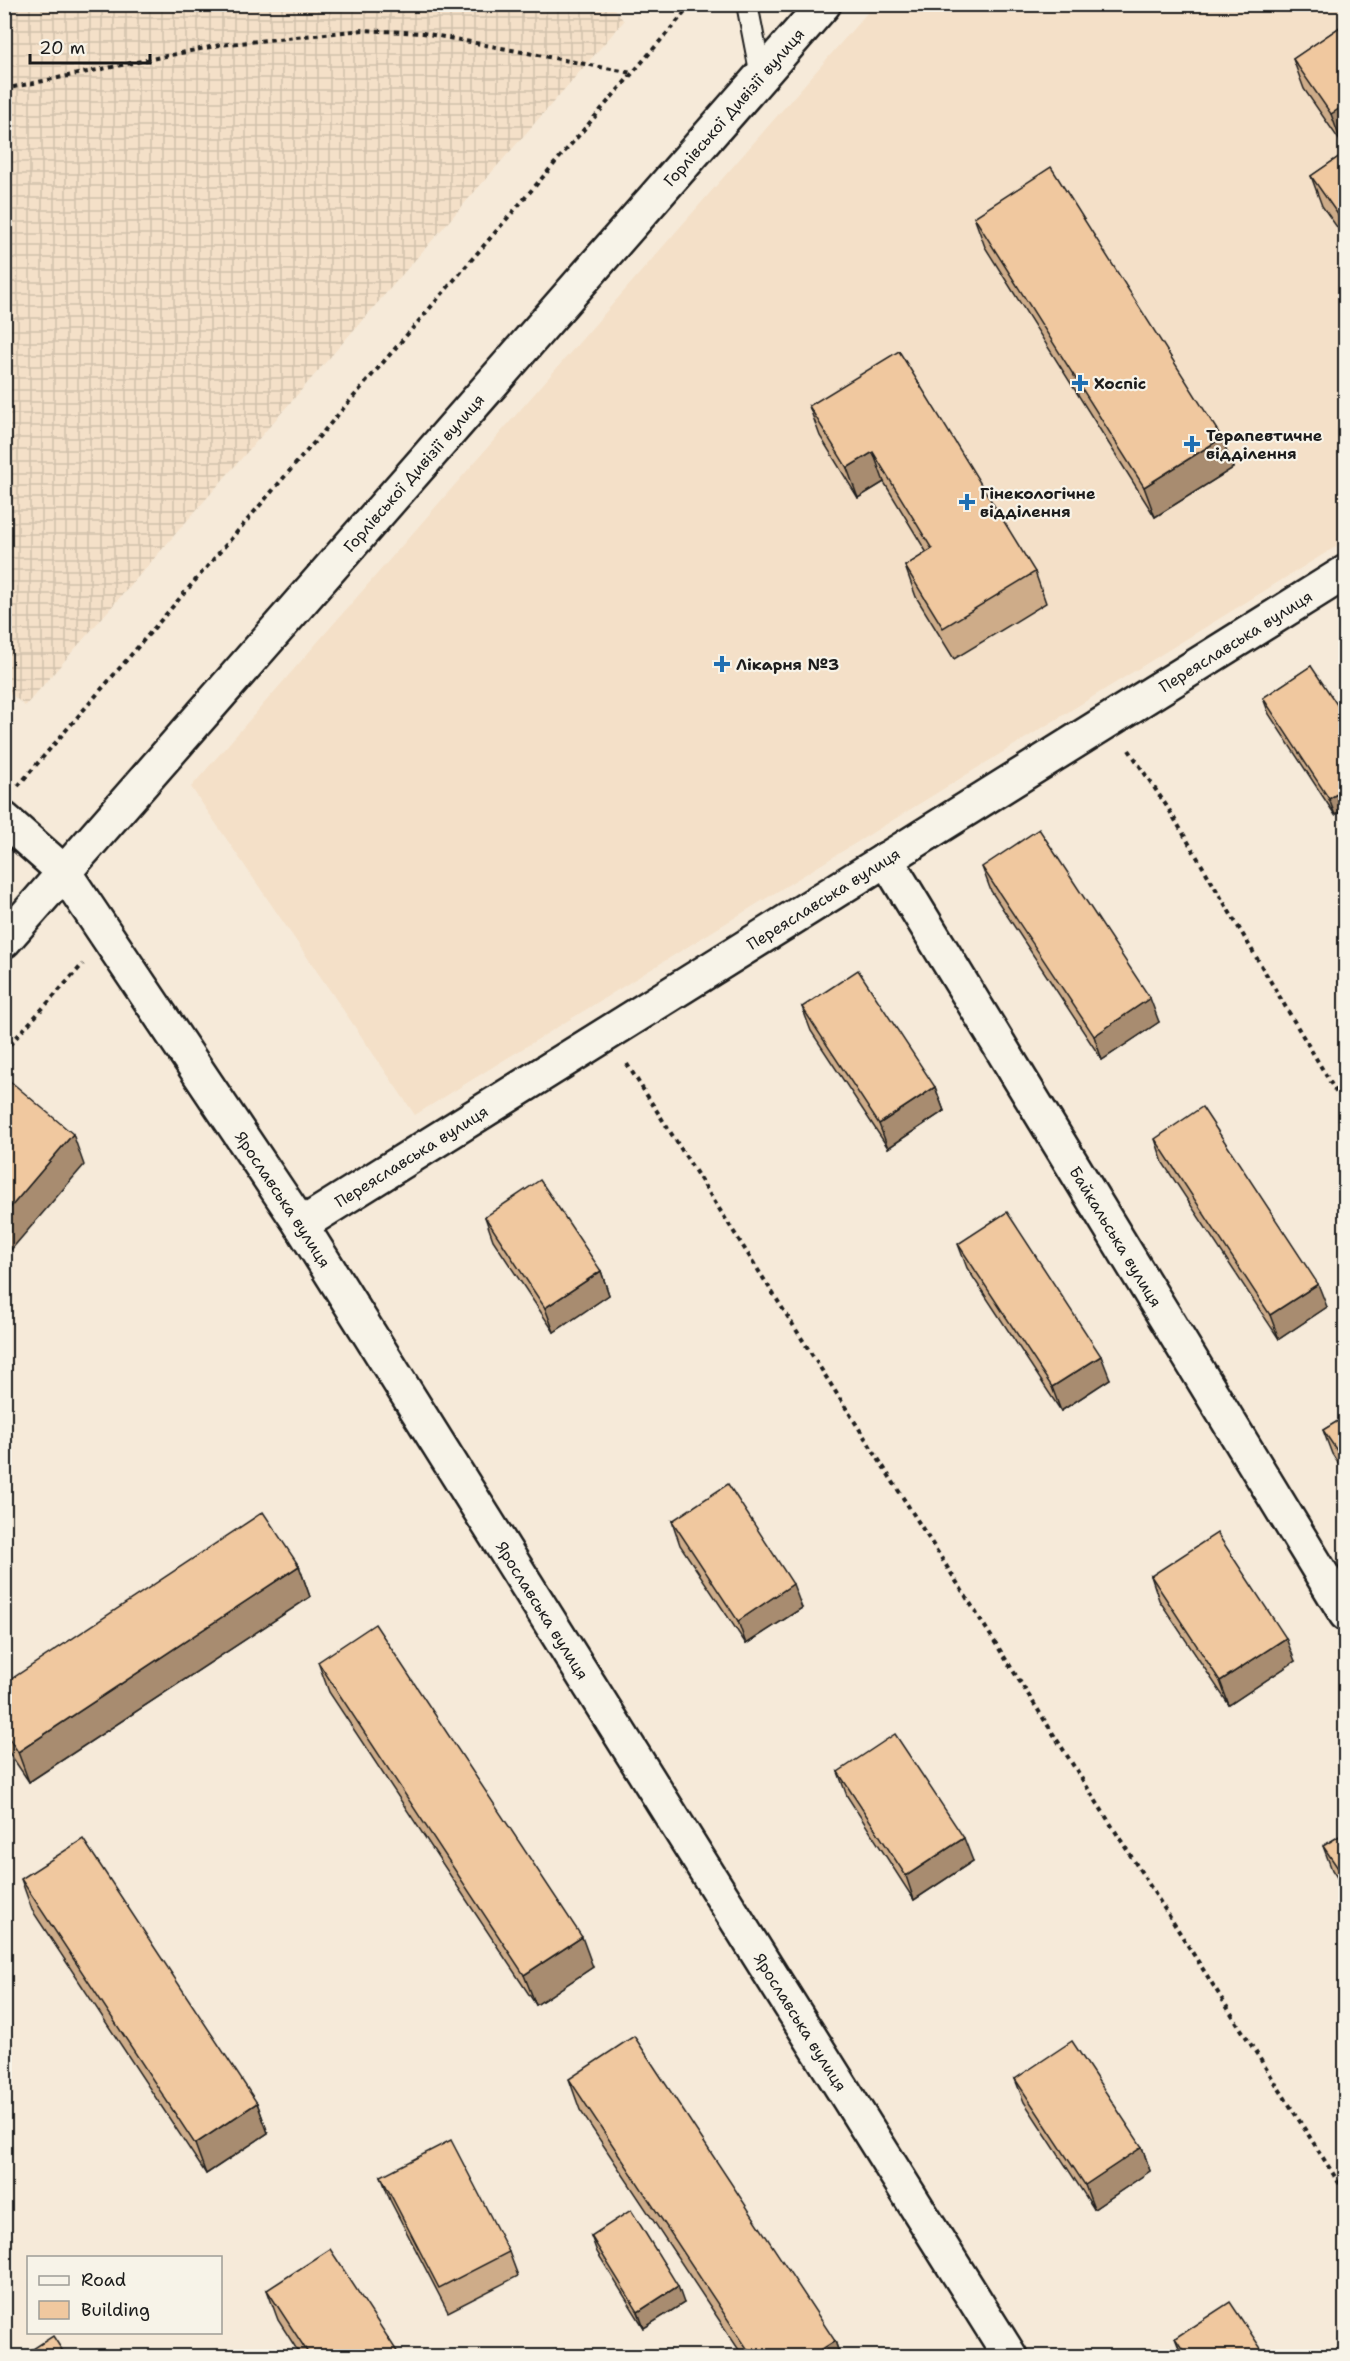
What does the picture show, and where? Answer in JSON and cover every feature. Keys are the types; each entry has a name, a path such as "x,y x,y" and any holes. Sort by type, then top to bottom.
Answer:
{"street":[{"name":"Горлівської Дивізії вулиця","path":"4,941 824,4"},
{"name":"Переяславська вулиця","path":"301,1225 1109,719 1342,581"},
{"name":"Ярославська вулиця","path":"8,806 64,872 301,1225 1010,2356"},
{"name":"Байкальська вулиця","path":"886,859 1346,1614"}],"lane":[{"path":"747,4 761,76"}],"path":[{"path":"8,806 692,4"},
{"path":"4,88 220,45 363,30 423,33 632,73"},
{"path":"1109,719 1168,808 1346,1109"},
{"path":"4,1051 107,937"},
{"path":"607,1033 1346,2194"}],"shaded area":[{"path":"5,4 610,4 624,21 25,706 4,688"},
{"name":"Лікарня №3","path":"874,5 1345,5 1345,541 415,1115 191,787"}],"building":[{"path":"1346,23 1346,104 1331,114 1293,59"},
{"path":"1346,152 1346,226 1311,176"},
{"path":"1051,167 1222,438 1144,487 974,217"},
{"path":"899,351 1035,572 943,628 905,566 932,549 873,452 847,468 809,406"},
{"path":"1311,666 1346,718 1346,788 1329,799 1263,698"},
{"path":"1039,829 1150,998 1094,1036 982,867"},
{"path":"858,970 935,1087 879,1124 802,1007"},
{"path":"10,1081 73,1134 4,1215 4,1088"},
{"path":"1202,1107 1318,1284 1270,1315 1155,1139"},
{"path":"540,1180 601,1271 545,1308 485,1217"},
{"path":"1007,1212 1101,1356 1052,1387 958,1244"},
{"path":"1346,1416 1346,1464 1323,1430"},
{"path":"728,1484 793,1584 738,1621 672,1521"},
{"path":"263,1512 299,1566 18,1752 4,1731 4,1684"},
{"path":"1217,1533 1286,1638 1220,1681 1151,1576"},
{"path":"375,1624 582,1937 524,1975 318,1662"},
{"path":"895,1734 964,1838 906,1876 838,1772"},
{"path":"1346,1832 1346,1880 1323,1846"},
{"path":"83,1839 257,2103 195,2144 21,1879"},
{"path":"634,2036 835,2341 811,2356 752,2356 569,2079"},
{"path":"1072,2041 1142,2147 1085,2185 1015,2079"},
{"path":"451,2140 509,2252 439,2288 381,2176"},
{"path":"631,2210 678,2286 638,2312 591,2236"},
{"path":"330,2249 400,2356 310,2356 267,2290"},
{"path":"1230,2302 1266,2356 1187,2356 1175,2338"},
{"path":"53,2336 66,2356 22,2356"}],"place":[{"name":"Хоспіс","path":"1080,383"},
{"name":"Терапевтичне відділення","path":"1192,444"},
{"name":"Гінекологічне відділення","path":"967,502"},
{"name":"Лікарня №3","path":"722,664"}]}
